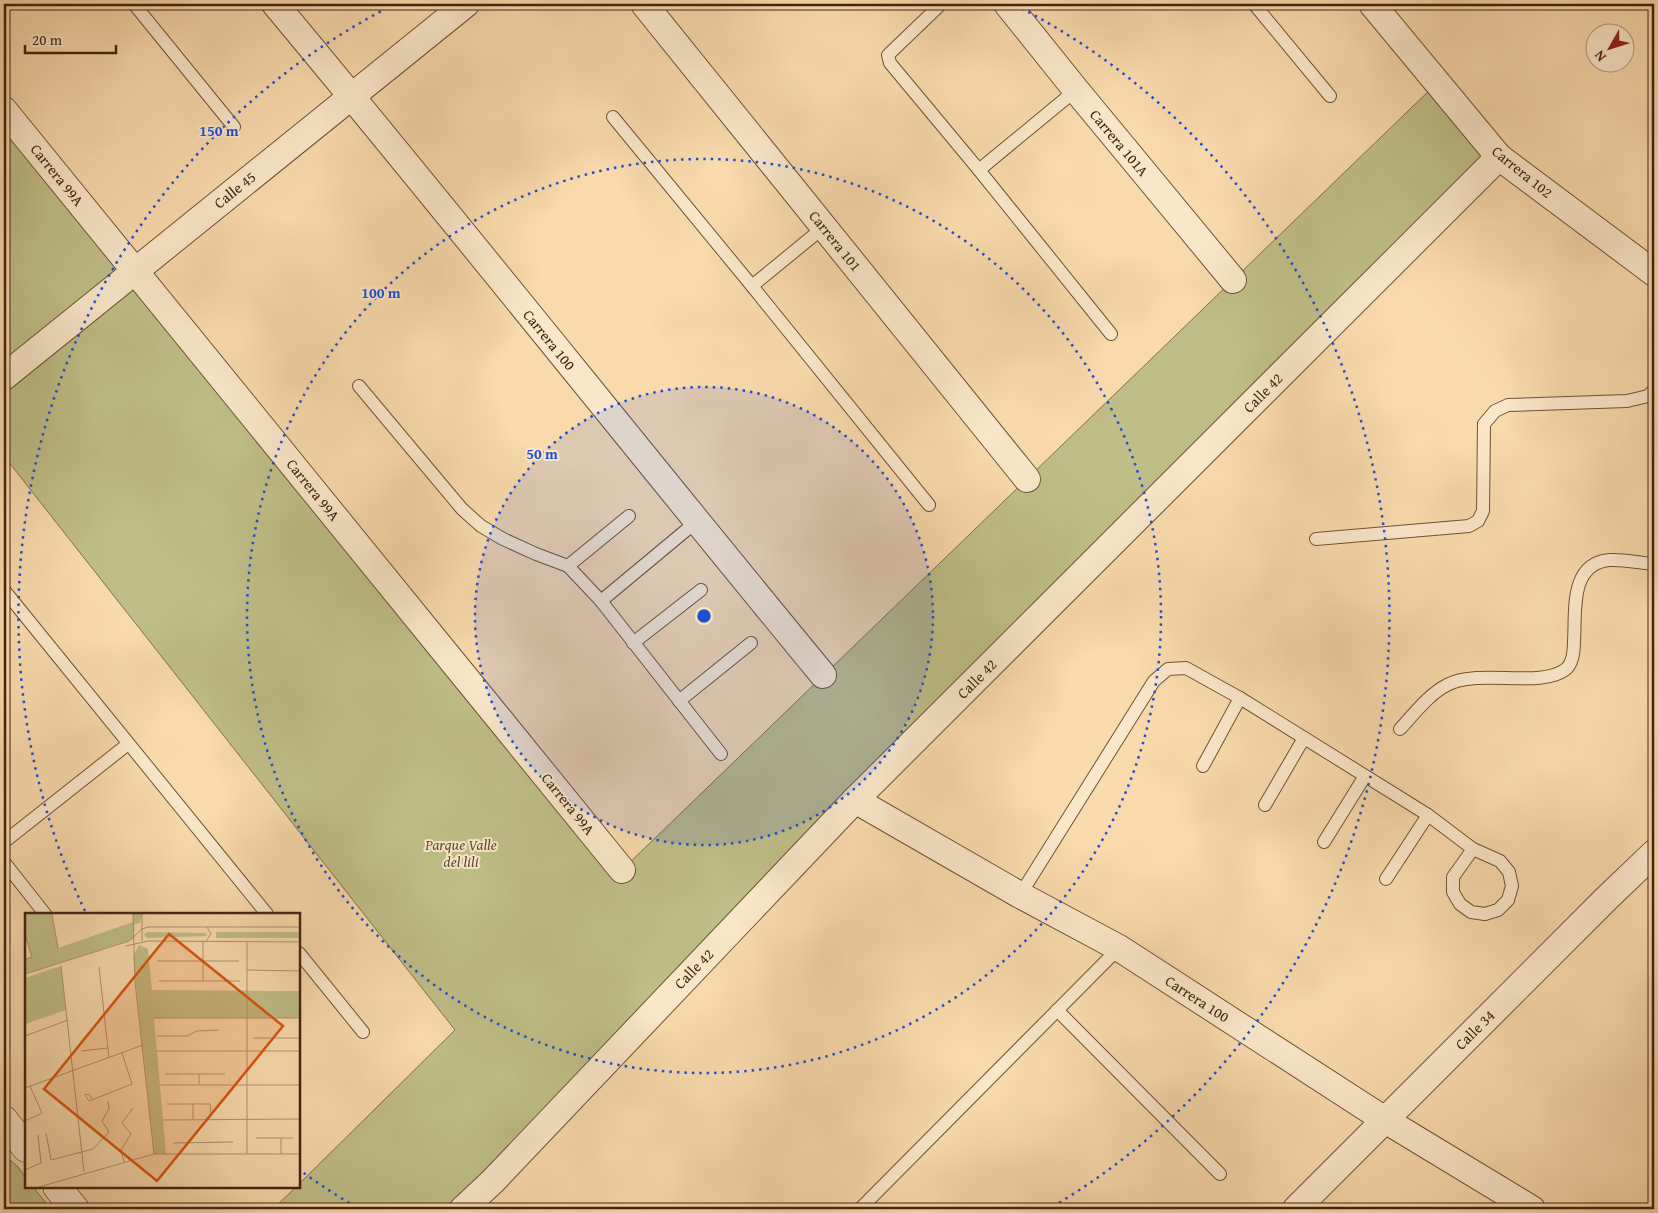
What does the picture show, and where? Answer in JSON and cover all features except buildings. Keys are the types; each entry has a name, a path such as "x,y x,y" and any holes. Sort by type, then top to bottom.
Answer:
{"main road":[{"path":"4,1120 25,1147"},
{"path":"58,1188 75,1209"}],"street":[{"name":"Carrera 100","path":"274,4 352,96 696,522 823,675"},
{"name":"Calle 45","path":"4,377 466,4"},
{"name":"Carrera 101","path":"644,4 1027,479"},
{"name":"Carrera 101A","path":"1007,4 1233,280"},
{"name":"Carrera 102","path":"1372,4 1499,157 1654,273"},
{"name":"Carrera 99A","path":"4,110 622,870"},
{"name":"Calle 42","path":"463,1209 493,1181 855,800 1499,157"},
{"name":"Carrera 100","path":"855,800 1020,895 1119,948 1385,1120 1532,1209"},
{"name":"Calle 34","path":"1296,1209 1654,853"}],"lane":[{"path":"134,4 234,127"},
{"path":"1254,4 1330,96"},
{"path":"938,8 888,55 890,63 1112,334"},
{"path":"979,170 1076,90"},
{"path":"613,117 929,505"},
{"path":"752,286 824,227"},
{"path":"359,386 462,509 480,526 536,554 568,566 601,602 721,754"},
{"path":"1316,539 1469,526 1478,521 1483,511 1484,424 1495,411 1508,405 1627,401 1648,396 1654,390"},
{"path":"568,566 629,516"},
{"path":"601,602 696,522"},
{"path":"1400,729 1432,696 1447,685 1464,679 1552,676 1567,668 1574,652 1576,590 1584,572 1596,563 1610,560 1654,564"},
{"path":"4,590 266,913"},
{"path":"633,643 701,590"},
{"path":"679,702 752,643"},
{"path":"1020,895 1154,681 1168,669 1186,668 1240,698 1428,814 1474,849 1500,861 1509,872 1512,886 1508,900 1498,910 1485,914 1471,912 1460,904 1453,892 1453,877 1474,849"},
{"path":"1203,766 1240,698"},
{"path":"1265,805 1304,738"},
{"path":"4,842 128,744"},
{"path":"1324,842 1365,776"},
{"path":"1386,879 1428,814"},
{"path":"4,862 45,913"},
{"path":"860,1209 1119,948"},
{"path":"300,954 363,1032"},
{"path":"1057,1010 1220,1174"}],"green space":[{"name":"Parque Valle del lili","path":"1437,83 1499,157 463,1209 273,1209 295,1188 300,1188 300,1183 455,1030 4,456 4,110 622,870"},
{"path":"4,1155 18,1167 25,1177 25,1188 34,1188 51,1209 4,1209"}]}
